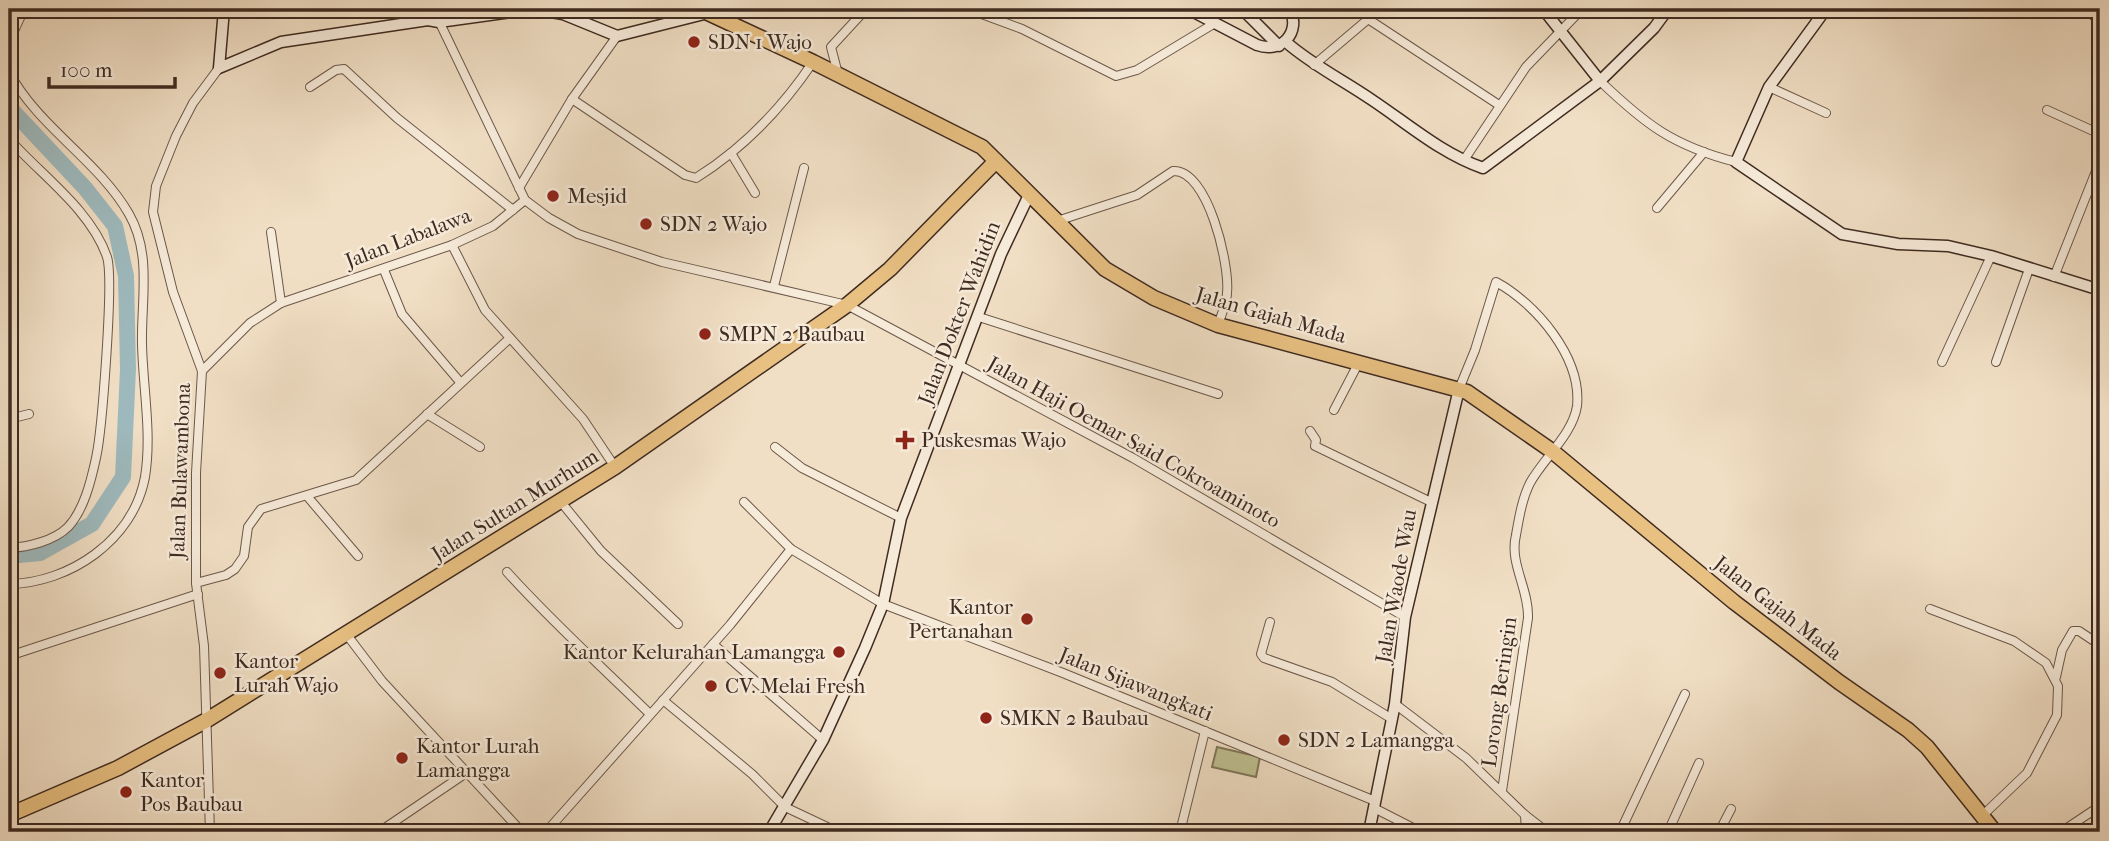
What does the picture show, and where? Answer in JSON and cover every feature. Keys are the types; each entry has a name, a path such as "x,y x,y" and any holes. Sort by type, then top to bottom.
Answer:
{"highway":[{"name":"Jalan Gajah Mada","path":"715,11 717,15 964,136 996,161 1105,269 1124,282 1186,314 1217,325 1459,388 1552,451 1734,602 1839,682 1908,730 1927,747 1995,832"},
{"name":"Jalan Sultan Murhum","path":"9,815 118,768 207,720 615,467 847,305 890,269 996,161"}],"street":[{"path":"9,43 24,9"},
{"path":"224,9 219,68 281,41 436,16 534,9 563,15 617,36 572,99 519,188"},
{"path":"839,75 831,47 866,9"},
{"path":"968,9 1022,29 1116,76 1137,70 1215,23"},
{"path":"1188,9 1262,47 1282,44"},
{"path":"1242,9 1282,44 1464,160 1480,167 1488,167 1600,81 1654,28 1668,9"},
{"path":"1282,44 1294,23 1290,9"},
{"path":"1359,9 1368,19 1499,105"},
{"path":"1314,65 1380,9"},
{"path":"1543,9 1608,93 1643,122 1704,152 1736,163 1842,234 1898,244 1948,246 1991,256 2100,290"},
{"path":"1464,160 1534,57 1582,9"},
{"path":"1736,163 1769,87 1826,9"},
{"path":"2083,9 2100,20"},
{"name":"Jalan Gajah Mada","path":"617,36 715,11"},
{"path":"436,16 525,200"},
{"path":"572,99 691,178 701,175 731,153 777,112 813,62"},
{"name":"Jalan Bulawambona","path":"210,832 204,646 196,583 196,473 202,371 173,292 153,212 156,186 176,136 193,103 219,68"},
{"path":"310,87 336,70 344,69 397,118 513,210"},
{"path":"9,72 58,131 102,176 129,215 140,240 145,270 142,370 148,423 145,478 135,505 118,531 96,555 63,574 30,583 9,584"},
{"path":"1769,87 1826,113"},
{"path":"2047,110 2100,134"},
{"path":"9,139 84,218 100,239 111,272 96,456 85,498 68,527 57,535 24,547 9,548"},
{"path":"1657,208 1704,152"},
{"path":"731,153 755,193"},
{"path":"2054,277 2100,161"},
{"path":"774,286 804,168"},
{"path":"1056,221 1137,195 1173,171 1188,174 1206,198 1221,241 1227,293 1217,325"},
{"name":"Jalan Dokter Wahidin","path":"769,832 823,740 883,604 901,518 979,317 1005,242 1029,195"},
{"name":"Jalan Labalawa","path":"202,371 250,323 281,303 452,245 493,226 525,200"},
{"name":"Jalan Haji Oemar Said Cokroaminoto","path":"525,200 578,234 662,262 847,305 1133,458 1405,617"},
{"path":"271,233 281,303"},
{"path":"452,245 485,310 583,419 615,467"},
{"path":"1942,362 1991,256"},
{"path":"1996,362 2029,269"},
{"path":"384,270 402,314 460,382"},
{"name":"Lorong Beringin","path":"1459,388 1475,350 1496,282 1533,308 1565,355 1574,383 1577,407 1534,477 1524,500 1514,549 1515,565 1528,597 1528,618 1502,791"},
{"path":"979,317 1218,394"},
{"path":"196,583 226,575 235,569 244,556 248,527 261,509 356,480 510,338"},
{"path":"1334,410 1359,362"},
{"name":"Jalan Waode Wau","path":"1369,832 1395,704 1405,617 1459,388"},
{"path":"9,419 29,414"},
{"path":"427,414 447,429 480,447"},
{"path":"1310,431 1316,439 1315,446 1431,502"},
{"path":"775,447 802,468 901,518"},
{"path":"307,496 358,556"},
{"path":"561,502 601,551 678,624"},
{"name":"Jalan Sijawangkati","path":"744,502 791,549 883,604 1205,731 1375,804 1421,832"},
{"path":"546,832 713,644 791,549"},
{"path":"507,572 529,599 557,620 572,639 650,714"},
{"path":"9,656 198,594"},
{"path":"1930,609 2014,641 2046,663 2056,677"},
{"path":"1270,622 1261,654 1264,658 1332,682 1392,719"},
{"path":"1982,816 2023,778 2043,745 2059,705 2056,677 2062,650 2073,631 2079,631 2100,645"},
{"path":"347,635 382,681 522,832"},
{"path":"713,644 823,740"},
{"path":"1620,832 1685,694"},
{"path":"663,700 734,758 785,807 838,832"},
{"path":"1395,704 1466,758 1525,815 1547,832"},
{"path":"1180,832 1205,731"},
{"path":"1668,832 1699,763"},
{"path":"379,832 466,773"},
{"path":"2062,832 2100,806"},
{"path":"1719,832 1731,809"},
{"path":"1525,815 1526,832"}],"green space":[{"path":"1217,747 1260,757 1256,777 1212,767"}],"waterway":[{"path":"9,107 85,188 115,226 126,276 128,369 123,477 92,524 40,553 9,556"}],"place":[{"name":"SDN 1 Wajo","path":"694,42"},
{"name":"Mesjid","path":"553,196"},
{"name":"SDN 2 Wajo","path":"646,224"},
{"name":"SMPN 2 Baubau","path":"705,334"},
{"name":"Puskesmas Wajo","path":"905,440"},
{"name":"Kantor Pertanahan","path":"1027,619"},
{"name":"Kantor Kelurahan Lamangga","path":"839,652"},
{"name":"Kantor Lurah Wajo","path":"220,673"},
{"name":"CV. Melai Fresh","path":"711,686"},
{"name":"SMKN 2 Baubau","path":"986,718"},
{"name":"SDN 2 Lamangga","path":"1284,740"},
{"name":"Kantor Lurah Lamangga","path":"402,758"},
{"name":"Kantor Pos Baubau","path":"126,792"}]}
